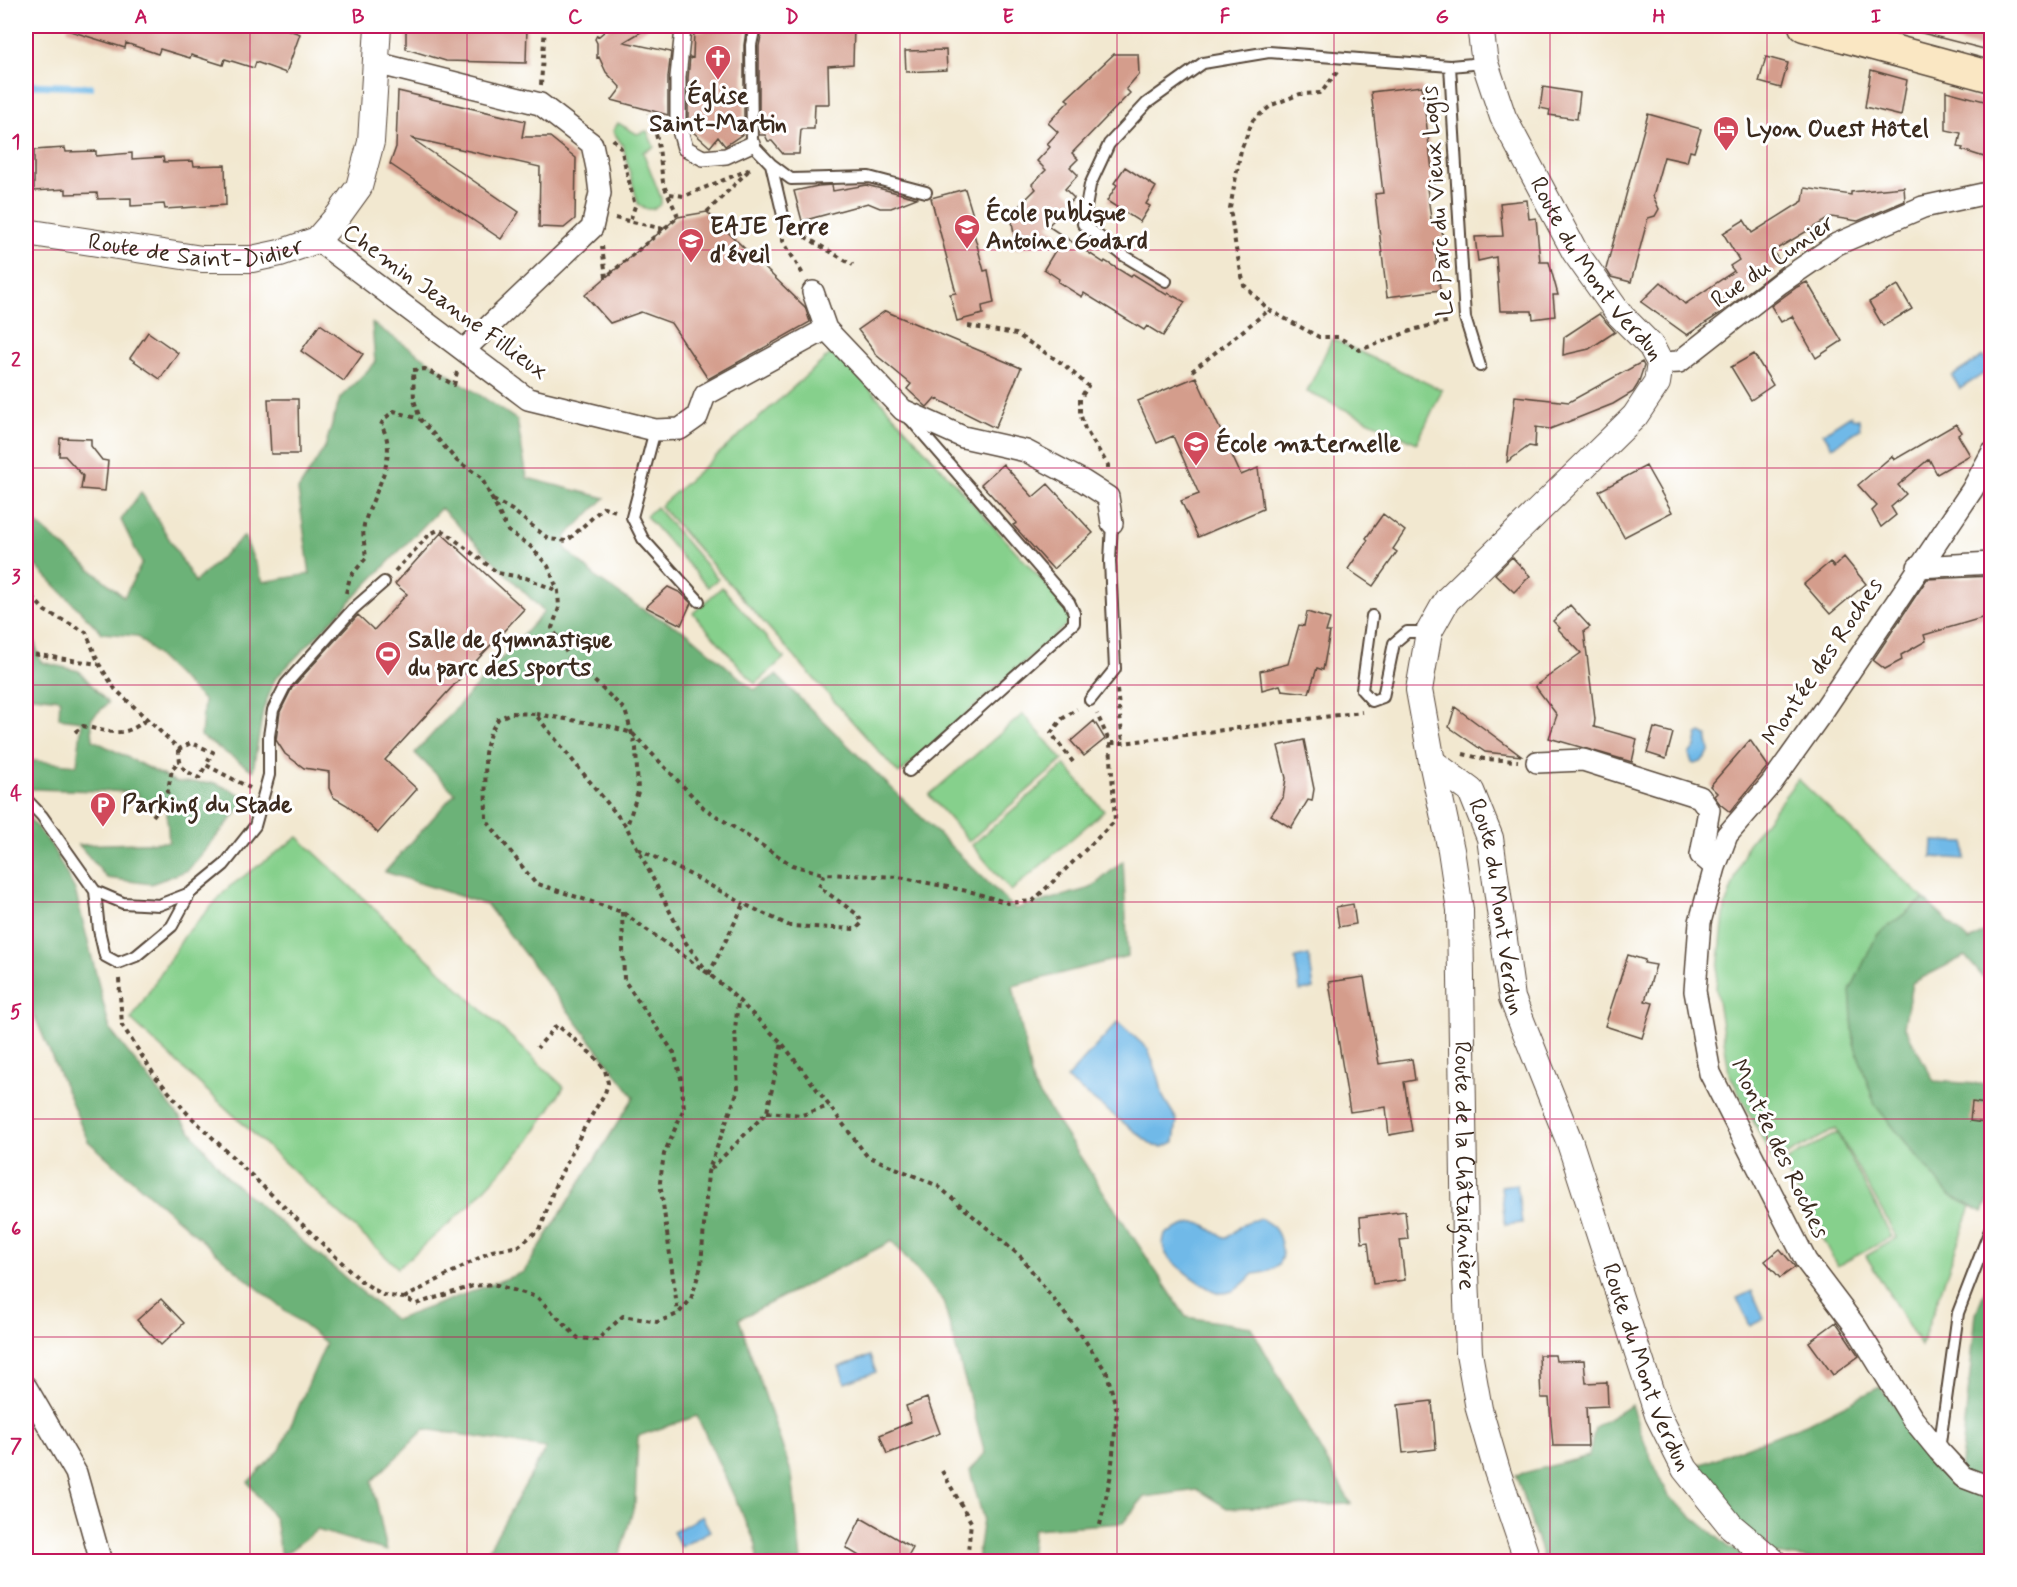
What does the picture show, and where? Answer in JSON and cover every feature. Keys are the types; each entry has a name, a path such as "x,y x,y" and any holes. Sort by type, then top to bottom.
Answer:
{"main road":[{"path":"1804,26 1992,77"}],"street":[{"name":"Route de Saint-Didier","path":"26,232 202,259 252,259 280,253 316,240 338,216 359,187 371,142 378,26"},
{"name":"Route du Mont Verdun","path":"1480,26 1485,63 1503,117 1575,252 1619,314 1651,346 1660,363 1657,383 1635,416 1447,600 1429,632 1419,690 1432,762 1471,791 1490,838 1512,998 1569,1143 1658,1415 1685,1470 1731,1527 1774,1562"},
{"path":"683,29 678,77 678,123 685,148 703,158 726,156 752,144"},
{"path":"376,63 540,104 592,144 600,193 596,233 562,257 464,350"},
{"name":"Rue du Cunier","path":"1660,363 1679,362 1780,283 1837,244 1923,207 1992,192"},
{"name":"Chemin Jeanne Fillieux","path":"316,240 528,399 655,430 680,429 698,417 705,395 826,329"},
{"path":"813,292 826,329 903,410 963,437 1026,451 1083,481 1108,496 1112,523"},
{"name":"Montée des Roches","path":"1992,453 1972,490 1821,714 1771,784 1727,835 1715,867 1700,922 1695,991 1710,1073 1806,1261 1856,1327 1912,1418 1939,1451 1963,1477 1992,1488"},
{"path":"1918,567 1992,563"},
{"path":"1537,762 1583,760 1700,797 1709,810 1701,855 1715,867"},
{"name":"Route de la Châtaignière","path":"1432,762 1451,850 1460,910 1465,1248 1469,1353 1482,1420 1528,1562"},
{"path":"26,1387 76,1473 101,1562"}],"lane":[{"path":"755,26 752,45 752,144 771,164 790,179 869,177 926,192"},
{"name":"Le Parc du Vieux Logis","path":"1166,281 1123,255 1083,224 1090,185 1108,144 1147,103 1203,63 1269,52 1450,66 1485,63"},
{"name":"Le Parc du Vieux Logis","path":"1450,66 1464,318 1480,366"},
{"path":"771,164 785,224"},
{"path":"903,410 1070,602 1074,613 1074,623 909,771"},
{"path":"655,430 632,517 643,539 699,601"},
{"path":"1090,700 1115,669 1110,561 1112,523"},
{"path":"26,799 42,816 95,891 99,930 105,956 118,963 136,956 172,926 190,894 224,865 255,826 269,775 269,735 273,710 286,684 353,609 384,582"},
{"path":"1372,616 1362,690 1372,701 1383,697 1394,643 1407,632 1429,632"},
{"path":"95,891 123,903 159,905 190,894"},
{"path":"1939,1451 1958,1313 1992,1224"}],"path":[{"path":"540,104 545,26"},
{"path":"1348,57 1321,93 1300,94 1272,105 1253,120 1241,150 1230,208 1244,285 1269,310 1319,336 1338,337 1360,350 1416,329 1464,318"},
{"path":"648,113 657,133 662,156 664,185 678,217 664,229 606,277 596,233 615,218 664,229"},
{"path":"609,134 621,148 635,206 630,221"},
{"path":"669,194 684,196 751,168 707,212"},
{"path":"813,292 783,241 785,224 854,265"},
{"path":"1192,371 1269,310"},
{"path":"968,326 1016,334 1064,364 1088,386 1080,399 1080,413 1085,429 1108,465 1108,496"},
{"path":"464,350 454,385 425,369 413,370 414,400 420,419 457,461 482,477 508,531 530,546 548,566 558,591 559,609 552,628 570,658 625,710 636,748 638,792 626,826"},
{"path":"353,609 345,594 350,577 366,558 363,528 388,460 387,434 381,425 384,419 394,411 420,419"},
{"path":"492,499 512,510 549,539 567,541 604,507 632,517"},
{"path":"384,582 430,534 438,530 445,532 498,573 526,578 558,591"},
{"path":"26,590 45,611 86,632 99,664 116,689 179,749 179,761 184,770 199,778 213,752 191,743 179,749"},
{"path":"26,653 99,664"},
{"path":"1115,669 1123,743"},
{"path":"1073,762 1051,733 1062,719 1090,700 1110,742 1114,821 1033,901 1008,903 972,892 899,877 824,874 792,865 704,808 632,733 608,726 535,714 511,713 498,719 490,733 485,753 486,820 535,883 622,912 709,974 782,1043 867,1156 938,1186 1021,1257 1083,1336 1107,1373 1118,1411 1111,1474 1100,1526"},
{"path":"1110,742 1123,743 1365,712 1372,701"},
{"path":"535,714 626,826 686,944 709,974"},
{"path":"75,732 83,726 126,732 136,728 147,719"},
{"path":"1432,762 1463,754 1484,759 1537,762"},
{"path":"153,816 166,800 172,769 179,761"},
{"path":"206,765 264,795"},
{"path":"638,849 790,926 856,929 862,923 858,915 819,887 824,874"},
{"path":"709,974 744,904"},
{"path":"622,912 624,980 674,1053 681,1077 684,1108 664,1154 660,1182 678,1314"},
{"path":"118,963 122,1025 154,1076 187,1113 361,1281 383,1295 404,1298 416,1304 473,1286 493,1284 537,1298 578,1338 597,1340 623,1316 657,1322 678,1314 691,1299 701,1266 708,1172 738,1090 735,1029 738,1001"},
{"path":"404,1298 492,1251 519,1246 541,1228 554,1188 583,1130 605,1093 608,1083 606,1070 594,1056 557,1025 537,1048"},
{"path":"708,1172 767,1112 782,1043"},
{"path":"767,1112 802,1115 829,1106"},
{"path":"942,1471 971,1522 967,1562"}],"green space":[{"path":"618,123 637,134 647,131 654,147 643,152 661,198 661,204 655,208 647,209 638,204 623,146 613,131"},
{"path":"372,323 517,420 527,478 605,498 566,536 565,548 598,579 642,609 688,633 754,690 776,675 1015,909 1091,888 1123,861 1128,956 1013,986 1033,1085 1186,1317 1251,1327 1351,1504 1227,1508 1198,1490 1144,1497 1123,1523 1033,1529 1030,1561 977,1561 983,1518 970,1471 985,1453 943,1301 892,1241 739,1319 792,1475 801,1561 757,1561 756,1544 697,1416 638,1436 635,1503 618,1561 482,1561 546,1448 425,1429 372,1481 387,1551 317,1530 281,1557 275,1519 248,1482 280,1450 326,1343 251,1283 88,1141 26,996 26,814 51,845 75,890 110,1030 228,1178 395,1320 524,1272 634,1097 487,905 385,872 455,793 415,753 544,612 441,508 275,679 263,710 253,771 201,736 204,701 137,636 102,633 26,556 26,518 27,516 124,597 142,563 121,520 141,492 195,582 244,536 263,582 310,574 298,490 325,447 340,398 375,363"},
{"path":"1332,339 1442,390 1417,443 1307,392"},
{"path":"835,350 1075,617 899,774 660,506"},
{"path":"656,507 718,579 708,587 646,516"},
{"path":"722,587 784,658 755,684 693,613"},
{"path":"26,618 41,662 79,671 108,703 91,719 93,740 176,782 215,783 249,798 188,870 151,884 107,878 79,845 169,842 166,805 142,806 137,792 31,789 26,783 26,760 77,765 82,721 59,718 60,699 26,695"},
{"path":"1023,714 1063,760 969,841 929,795"},
{"path":"1065,765 1104,811 1011,891 972,845"},
{"path":"1798,779 1924,899 1877,935 1949,1195 1971,1206 1921,1346 1866,1256 1897,1238 1836,1129 1774,1162 1729,1073 1716,987 1725,907 1747,845"},
{"path":"298,837 564,1087 529,1141 470,1205 398,1268 131,1020 185,935 229,887"},
{"path":"1924,899 1969,941 1991,927 1991,973 1983,977 1965,956 1912,983 1904,1026 1934,1081 1991,1085 1991,1195 1983,1212 1949,1195 1875,1105 1854,1043 1850,991 1877,935"},
{"path":"1837,1133 1892,1237 1837,1266 1782,1163"},
{"path":"1991,1275 1991,1561 1828,1562 1767,1553 1722,1506 1699,1465 1806,1424 1880,1387 1959,1485 1976,1313"},
{"path":"1631,1405 1648,1452 1670,1498 1729,1547 1753,1561 1544,1561 1516,1475 1589,1456 1595,1427"}],"water":[{"path":"1983,356 1991,369 1960,389 1952,376"},
{"path":"1851,415 1852,418 1859,419 1860,429 1832,447 1823,433"},
{"path":"1701,733 1707,736 1710,751 1701,762 1694,764 1689,754 1695,747 1697,735"},
{"path":"1933,841 1965,842 1965,859 1932,857"},
{"path":"1309,955 1314,989 1300,991 1295,958"},
{"path":"1118,1022 1148,1049 1159,1078 1163,1097 1177,1120 1174,1142 1163,1147 1154,1146 1066,1079"},
{"path":"1517,1184 1522,1223 1505,1225 1501,1186"},
{"path":"1262,1219 1276,1230 1282,1250 1280,1261 1269,1271 1253,1274 1231,1291 1216,1292 1200,1283 1174,1263 1164,1250 1165,1234 1187,1224 1201,1224 1227,1238 1245,1223"},
{"path":"1752,1291 1764,1319 1750,1326 1737,1298"},
{"path":"870,1356 876,1372 845,1383 839,1367"},
{"path":"702,1516 710,1531 681,1547 673,1532"}],"building":[{"path":"68,26 278,26 300,34 286,73 256,62 254,68 225,59 223,65 191,55 190,58 160,49 158,54 126,43 125,48 67,30"},
{"path":"406,26 527,26 526,63 446,61 406,49"},
{"path":"611,26 651,26 624,42 671,52 668,77 668,115 612,100 621,88 606,72 599,57 597,58 595,39 597,35 599,36"},
{"path":"814,26 854,26 853,64 828,66 829,104 815,104 814,129 801,129 799,154 783,154 772,141 768,141 765,135 759,135 759,46 762,31 814,32"},
{"path":"1915,26 1992,26 1992,51 1914,31"},
{"name":"Église Saint-Martin","path":"705,28 735,28 735,31 746,31 744,133 725,146 718,137 710,147 692,131 692,121 688,120 688,78 690,57 693,58 694,30 705,31"},
{"path":"946,50 947,70 906,72 905,51"},
{"path":"1114,54 1138,54 1139,74 1126,89 1130,93 1072,153 1078,159 1070,167 1078,175 1065,189 1074,198 1048,226 1104,263 1105,261 1131,277 1133,274 1167,295 1168,293 1185,302 1163,336 1147,326 1144,330 1084,293 1082,297 1058,282 1059,279 1044,269 1061,241 1016,249 1011,214 1036,189 1032,184 1046,170 1037,161 1050,147 1047,144 1058,132 1048,123 1069,101 1066,99"},
{"path":"1766,57 1788,63 1781,88 1759,82"},
{"path":"1871,70 1907,80 1901,116 1865,107"},
{"path":"1422,86 1434,187 1427,188 1432,226 1441,226 1444,242 1434,243 1440,290 1387,297 1375,194 1383,193 1371,92"},
{"path":"1543,87 1580,93 1577,119 1549,115 1550,110 1540,108"},
{"path":"398,91 525,121 522,137 550,137 576,158 575,219 564,228 539,227 540,167 411,138 519,212 501,239 390,164 396,147"},
{"path":"1946,91 1992,103 1992,124 1984,157 1962,150 1963,148 1958,147 1961,133 1946,130"},
{"path":"1648,114 1701,129 1694,152 1690,151 1687,162 1664,157 1653,196 1659,209 1655,216 1648,218 1631,282 1611,277 1606,269"},
{"path":"65,148 66,152 96,151 96,156 132,153 132,159 163,157 164,162 193,161 194,166 225,165 226,205 165,209 164,204 131,206 131,198 98,199 97,193 66,194 66,189 34,191 34,150"},
{"path":"1125,167 1156,187 1146,204 1150,206 1140,222 1107,201 1117,185 1114,183"},
{"path":"832,185 833,191 866,185 917,198 891,208 880,208 868,203 802,221 794,191"},
{"path":"1904,187 1905,201 1858,221 1831,217 1773,251 1782,266 1721,313 1687,335 1641,302 1661,282 1685,304 1734,271 1730,266 1739,260 1723,233 1744,220 1752,233 1803,201 1805,188 1851,195 1851,192"},
{"path":"965,189 975,222 971,223 984,271 988,270 994,303 982,306 983,314 957,321 950,294 956,293 931,198"},
{"path":"1527,200 1529,219 1536,218 1540,262 1549,262 1558,295 1553,295 1555,316 1533,319 1532,311 1500,311 1496,257 1478,261 1475,237 1503,236 1500,203"},
{"path":"707,212 805,307 810,322 708,379 671,323 641,312 610,323 585,295 678,217"},
{"path":"1807,282 1842,341 1816,358 1792,316 1781,322 1771,306"},
{"path":"1898,285 1912,309 1883,326 1869,302"},
{"path":"885,311 1021,368 995,428 935,398 927,407 907,389 911,384 875,354 858,330"},
{"path":"1599,314 1615,332 1589,349 1563,355 1564,337"},
{"path":"320,324 363,354 344,381 301,351"},
{"path":"148,332 178,353 160,379 130,358"},
{"path":"1754,354 1773,385 1751,400 1731,367"},
{"path":"1642,362 1644,366 1633,392 1613,404 1550,429 1536,427 1535,447 1529,446 1507,462 1515,396 1569,402"},
{"path":"1196,377 1241,475 1258,468 1263,509 1198,537 1181,501 1199,494 1173,436 1157,443 1138,401"},
{"path":"268,399 298,399 299,454 271,454"},
{"path":"1956,424 1962,432 1958,435 1970,455 1937,474 1929,459 1898,485 1906,494 1891,507 1896,515 1881,527 1872,511 1877,506 1858,485 1892,456 1894,460"},
{"path":"60,438 91,439 91,446 102,460 108,461 105,491 81,489 83,476 65,456 59,456"},
{"path":"1003,464 1033,497 1048,484 1093,533 1053,569 1013,525 1017,523 981,484"},
{"path":"1646,466 1672,512 1624,537 1599,491"},
{"path":"1383,514 1405,531 1393,549 1397,552 1373,586 1348,569"},
{"name":"Salle de gymnastique du parc des sports","path":"441,533 524,609 385,760 417,789 378,833 347,805 333,797 329,788 329,772 304,768 285,754 276,740 280,712 292,688 358,615 374,630 407,594 395,584"},
{"path":"1512,557 1530,576 1514,592 1495,574"},
{"path":"1844,557 1866,584 1830,614 1804,584 1830,562 1834,567"},
{"path":"1992,576 1992,615 1924,635 1926,641 1901,655 1902,660 1885,669 1873,660 1927,579"},
{"path":"668,587 681,593 691,603 681,625 646,607"},
{"path":"1570,605 1590,627 1584,631 1595,719 1594,727 1637,739 1632,762 1549,738 1557,715 1535,686 1581,653 1553,621"},
{"path":"1307,612 1330,619 1326,632 1330,632 1323,670 1317,668 1309,693 1282,690 1280,685 1262,690 1260,671 1288,664 1299,625 1304,626"},
{"path":"1455,707 1521,756 1485,752 1449,727"},
{"path":"1094,721 1105,739 1084,756 1071,741"},
{"path":"1654,728 1673,733 1666,759 1647,753"},
{"path":"1304,740 1314,789 1312,801 1308,800 1291,828 1271,815 1283,798 1286,778 1278,746"},
{"path":"1750,740 1768,766 1730,812 1720,804 1714,796 1717,793 1710,786"},
{"path":"1353,904 1356,924 1339,927 1336,907"},
{"path":"1628,955 1645,960 1644,963 1656,965 1645,1001 1653,1003 1642,1038 1605,1026"},
{"path":"1364,977 1379,1064 1412,1059 1415,1080 1404,1082 1412,1131 1389,1135 1386,1107 1350,1112 1329,982"},
{"path":"1972,1102 1992,1105 1992,1124 1970,1121"},
{"path":"1405,1211 1408,1239 1400,1240 1405,1280 1373,1284 1368,1242 1362,1243 1360,1217"},
{"path":"1780,1249 1795,1267 1780,1278 1765,1261"},
{"path":"161,1299 184,1323 161,1345 137,1320"},
{"path":"1836,1322 1859,1356 1833,1375 1809,1342"},
{"path":"1539,1355 1555,1355 1556,1361 1584,1360 1586,1383 1607,1382 1608,1406 1586,1407 1588,1446 1553,1446 1549,1398 1541,1398"},
{"path":"927,1398 940,1433 887,1454 880,1435 911,1422 906,1406"},
{"path":"1432,1401 1436,1449 1403,1453 1398,1405"},
{"path":"861,1518 913,1548 905,1562 869,1562 846,1548"}],"waterway":[{"path":"26,85 90,87"}],"place":[{"name":"Église Saint-Martin","path":"718,81"},
{"name":"Lyon Ouest Hôtel","path":"1726,152"},
{"name":"École publique Antoine Godard","path":"967,250"},
{"name":"EAJE Terre d'éveil","path":"691,264"},
{"name":"École maternelle","path":"1196,467"},
{"name":"Salle de gymnastique du parc des sports","path":"388,677"},
{"name":"Parking du Stade","path":"103,828"}]}
